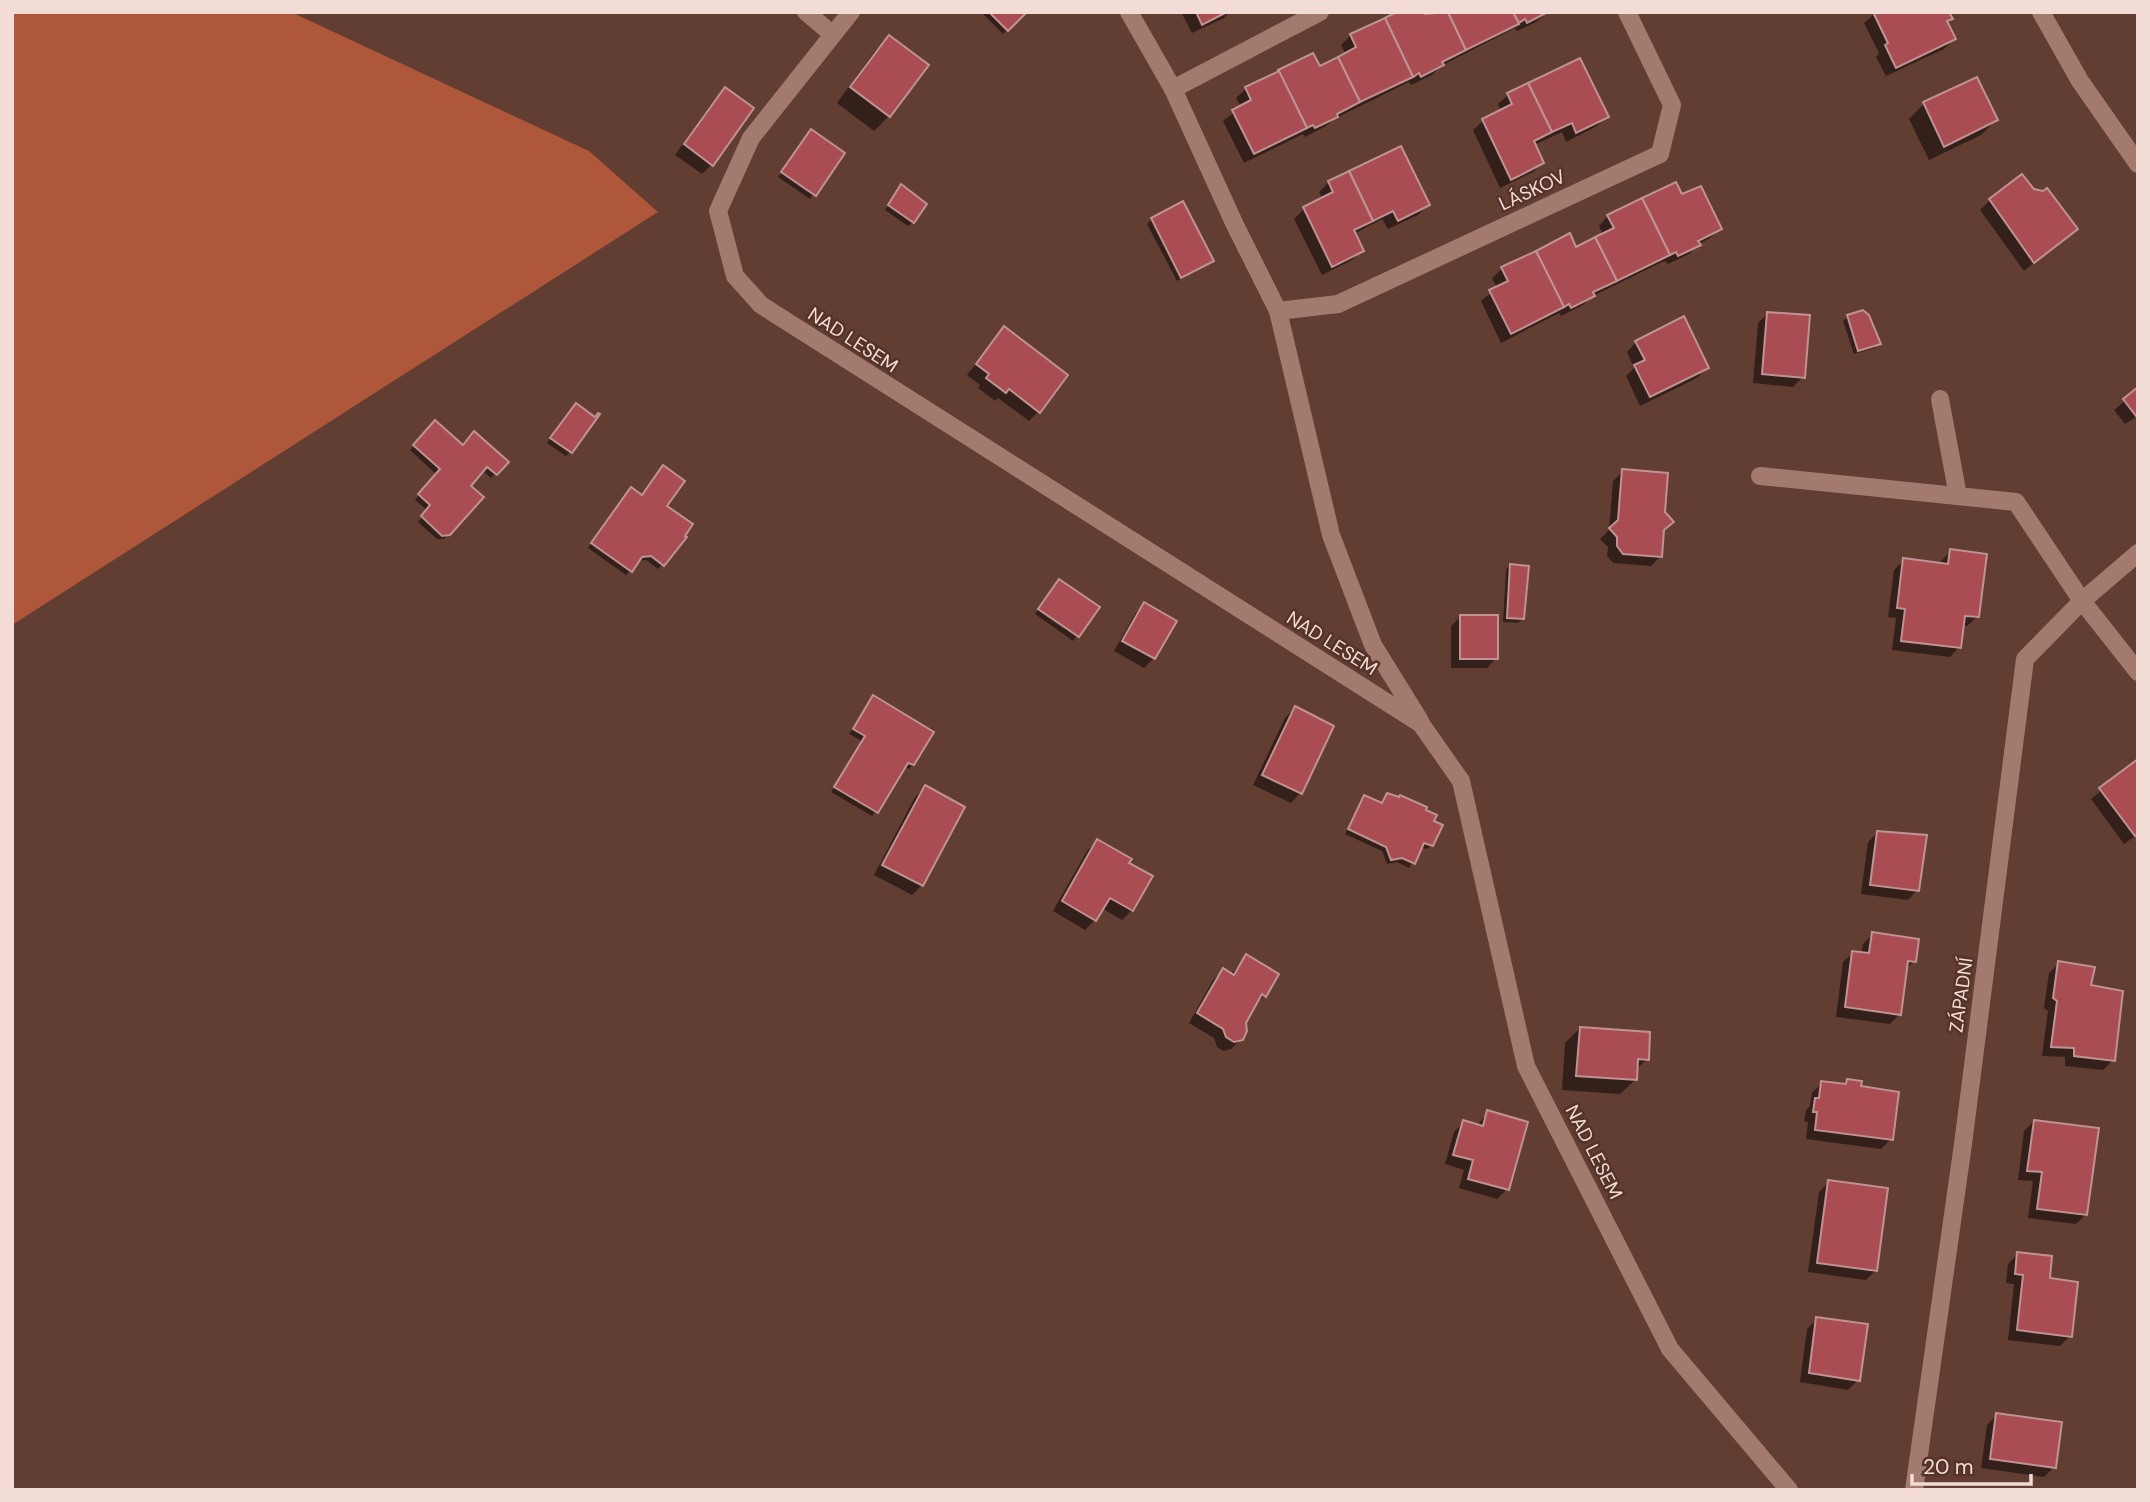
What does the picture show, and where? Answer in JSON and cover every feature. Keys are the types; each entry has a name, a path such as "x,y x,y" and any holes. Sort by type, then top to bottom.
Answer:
{"street":[{"path":"806,12 832,34"},
{"name":"NAD LESEM","path":"851,12 751,138 718,211 735,276 761,305 1421,724 1461,781 1526,1066 1670,1349 1789,1490"},
{"path":"1129,12 1173,89 1235,225 1278,311 1332,535 1373,645 1421,724"},
{"path":"1173,89 1320,12"},
{"name":"LÁSKOV","path":"1278,311 1338,304 1660,154 1672,105 1627,12"},
{"path":"2041,12 2080,81 2138,164"},
{"path":"1940,399 1958,496"},
{"path":"1760,477 2016,502 2082,601 2138,672"},
{"name":"ZÁPADNÍ","path":"1914,1490 1968,1103 2025,659 2082,601 2138,553"}],"shaded area":[{"path":"12,12 291,12 589,151 658,212 12,625"}],"building":[{"path":"989,12 1027,12 1008,31"},
{"path":"1196,12 1227,12 1202,25"},
{"path":"1396,12 1448,12 1466,50 1421,77 1419,73 1413,77 1385,18"},
{"path":"1448,12 1513,12 1519,24 1466,50"},
{"path":"1513,12 1548,12 1527,23 1525,19 1519,23"},
{"path":"1873,12 1949,12 1953,19 1947,21 1956,39 1896,68"},
{"path":"1385,18 1413,77 1360,102 1338,57 1356,47 1350,34"},
{"path":"889,35 929,65 890,117 850,87"},
{"path":"1313,53 1320,66 1338,57 1360,102 1337,114 1338,117 1315,128 1313,125 1307,128 1278,70"},
{"path":"1580,58 1609,117 1576,133 1572,123 1552,132 1528,83"},
{"path":"1279,71 1307,128 1254,154 1232,110 1251,100 1245,87"},
{"path":"1977,77 1998,120 1944,147 1923,102"},
{"path":"1528,83 1552,132 1534,141 1544,163 1511,180 1482,119 1512,104 1507,93"},
{"path":"725,87 754,108 713,166 684,144"},
{"path":"811,129 845,153 816,196 781,172"},
{"path":"1401,146 1430,205 1398,221 1393,211 1373,221 1349,171"},
{"path":"1349,171 1373,221 1354,230 1364,251 1332,267 1303,207 1333,192 1328,181"},
{"path":"2022,174 2034,189 2043,191 2047,188 2078,229 2034,263 1989,199"},
{"path":"1676,182 1682,194 1701,186 1722,229 1698,241 1701,245 1678,256 1676,252 1670,255 1642,198"},
{"path":"901,184 927,204 914,223 888,205"},
{"path":"1642,198 1670,255 1617,281 1595,237 1614,228 1607,215"},
{"path":"1183,201 1214,261 1181,278 1151,218"},
{"path":"1570,233 1576,247 1595,237 1617,281 1593,292 1595,296 1571,308 1569,304 1564,307 1536,251"},
{"path":"1536,251 1564,307 1511,334 1489,290 1508,281 1501,267"},
{"path":"1863,310 1869,315 1881,344 1858,351 1847,315"},
{"path":"1767,312 1810,315 1805,378 1762,374"},
{"path":"1684,316 1709,368 1650,397 1634,365 1645,360 1635,341"},
{"path":"1004,326 1068,375 1040,413 1009,389 1006,393 986,378 989,374 976,364"},
{"path":"2138,387 2138,415 2136,416 2123,399"},
{"path":"576,403 595,417 600,414 572,453 550,438"},
{"path":"435,420 463,445 474,431 509,462 497,475 487,467 471,486 484,497 450,535 442,536 421,516 430,505 418,494 440,469 413,445"},
{"path":"663,465 685,481 667,506 693,524 685,536 687,537 664,566 651,556 642,557 632,572 591,543 631,487 642,495"},
{"path":"1622,469 1668,473 1665,512 1674,522 1664,530 1662,557 1623,554 1617,546 1617,537 1609,528 1618,520"},
{"path":"1950,549 1987,554 1979,617 1965,616 1961,648 1901,641 1905,609 1897,608 1903,558 1948,564"},
{"path":"1510,564 1529,566 1524,619 1507,618"},
{"path":"1059,579 1100,607 1079,637 1038,609"},
{"path":"1144,602 1177,621 1155,659 1122,641"},
{"path":"1460,615 1498,615 1498,659 1460,659"},
{"path":"873,695 934,732 914,765 908,763 878,813 834,787 865,736 853,729"},
{"path":"1295,706 1334,726 1302,794 1262,775"},
{"path":"2138,759 2138,833 2135,836 2099,788"},
{"path":"925,785 965,807 923,886 882,865"},
{"path":"1387,793 1399,797 1400,795 1427,807 1426,810 1437,815 1434,821 1443,825 1433,846 1424,843 1415,864 1402,858 1391,860 1386,847 1348,829 1364,795 1382,803"},
{"path":"1877,831 1927,835 1919,891 1870,885"},
{"path":"1097,839 1132,859 1129,863 1153,876 1133,911 1110,898 1096,921 1062,901"},
{"path":"1872,932 1919,939 1916,962 1908,961 1901,1015 1845,1007 1852,951 1869,953"},
{"path":"1246,954 1279,974 1266,997 1262,994 1246,1023 1247,1031 1243,1040 1234,1042 1226,1037 1223,1029 1197,1013 1223,968 1234,975"},
{"path":"2058,961 2095,967 2091,985 2123,991 2115,1061 2074,1056 2074,1048 2051,1047 2057,1001 2053,998"},
{"path":"1580,1027 1650,1032 1649,1060 1638,1059 1637,1080 1576,1076"},
{"path":"1847,1079 1862,1081 1861,1086 1899,1092 1893,1140 1815,1130 1817,1112 1813,1112 1815,1098 1819,1098 1821,1081 1846,1084"},
{"path":"1487,1110 1528,1122 1509,1190 1468,1179 1473,1160 1453,1155 1463,1120 1483,1126"},
{"path":"2034,1120 2099,1128 2087,1215 2037,1209 2042,1172 2027,1171"},
{"path":"1828,1180 1888,1188 1877,1271 1817,1263"},
{"path":"2017,1252 2052,1256 2050,1278 2078,1282 2072,1337 2017,1330 2023,1275 2015,1274"},
{"path":"1816,1317 1868,1324 1860,1381 1809,1373"},
{"path":"1996,1413 2062,1422 2056,1468 1990,1459"}]}
